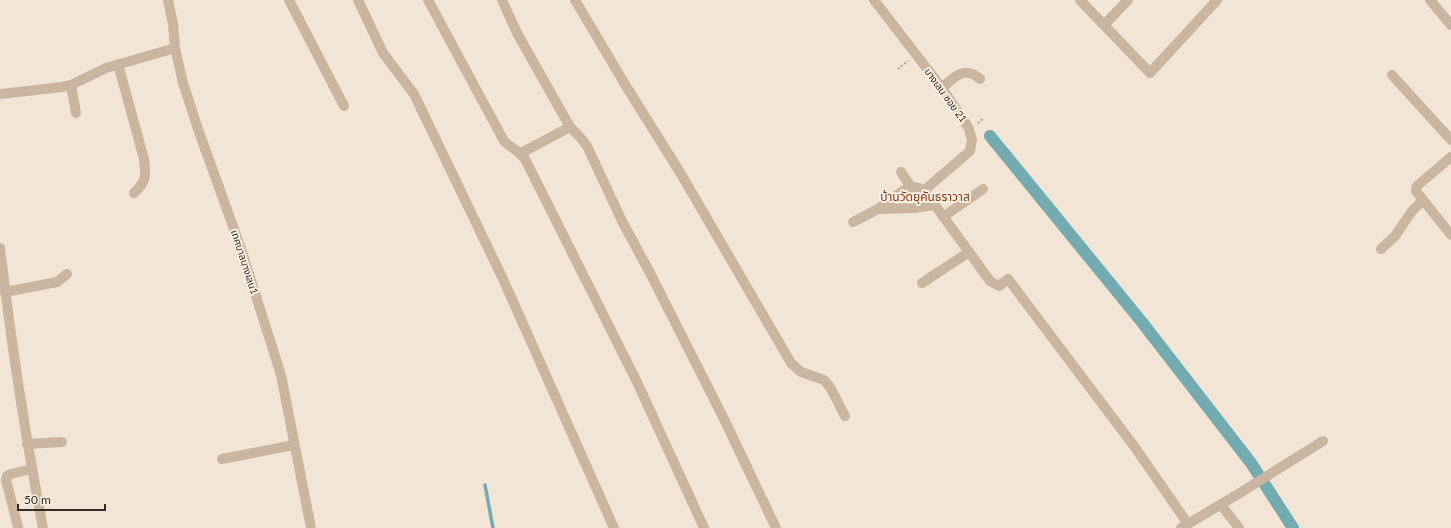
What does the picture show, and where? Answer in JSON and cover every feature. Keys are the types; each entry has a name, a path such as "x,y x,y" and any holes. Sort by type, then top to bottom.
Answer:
{"street":[{"name":"เทศบาลบางเลน1","path":"168,0 173,24 175,48 184,83 198,129 240,246 281,375 311,528"},
{"path":"289,0 344,106"},
{"path":"358,0 383,53 418,101 503,279 614,528"},
{"path":"428,0 504,141 508,146 521,153 525,159 637,382 704,528"},
{"path":"502,0 517,33 570,127 587,146 622,221 723,417 776,528"},
{"path":"575,0 681,174 791,363 801,372 824,380 830,387 845,416"},
{"name":"บางเลน ซอย 21","path":"874,0 942,88 968,127 972,139 970,151 927,188"},
{"path":"1080,0 1150,74 1217,0"},
{"path":"1104,25 1128,0"},
{"path":"1430,0 1451,25"},
{"path":"0,94 71,85 100,70 175,48"},
{"path":"118,64 144,159 146,174 141,186 134,193"},
{"path":"942,88 964,72 974,73 980,79"},
{"path":"1392,75 1451,140"},
{"path":"71,85 76,112"},
{"path":"521,153 570,127"},
{"path":"1451,157 1417,186 1416,191 1422,201 1451,235"},
{"path":"901,172 910,187"},
{"path":"853,222 878,209 907,188 927,188 927,194 990,281 998,286 1008,279 1134,446 1184,526 1323,441"},
{"path":"944,217 983,189"},
{"path":"1381,249 1394,236 1412,211 1422,201"},
{"path":"878,209 914,208 935,205"},
{"path":"0,248 16,376 31,469 43,528"},
{"path":"922,283 969,252"},
{"path":"5,292 57,282 67,274"},
{"path":"27,444 62,442"},
{"path":"222,459 294,446"},
{"path":"18,527 6,480 7,476 11,474 31,469"},
{"path":"1220,504 1239,528"}],"path":[{"path":"898,69 916,55"}],"waterway":[{"path":"990,136 1141,321 1251,463 1293,528"},
{"path":"485,485 493,528"}],"district":[{"name":"บ้านวัดยุคันธราวาส","path":"925,197"}]}
